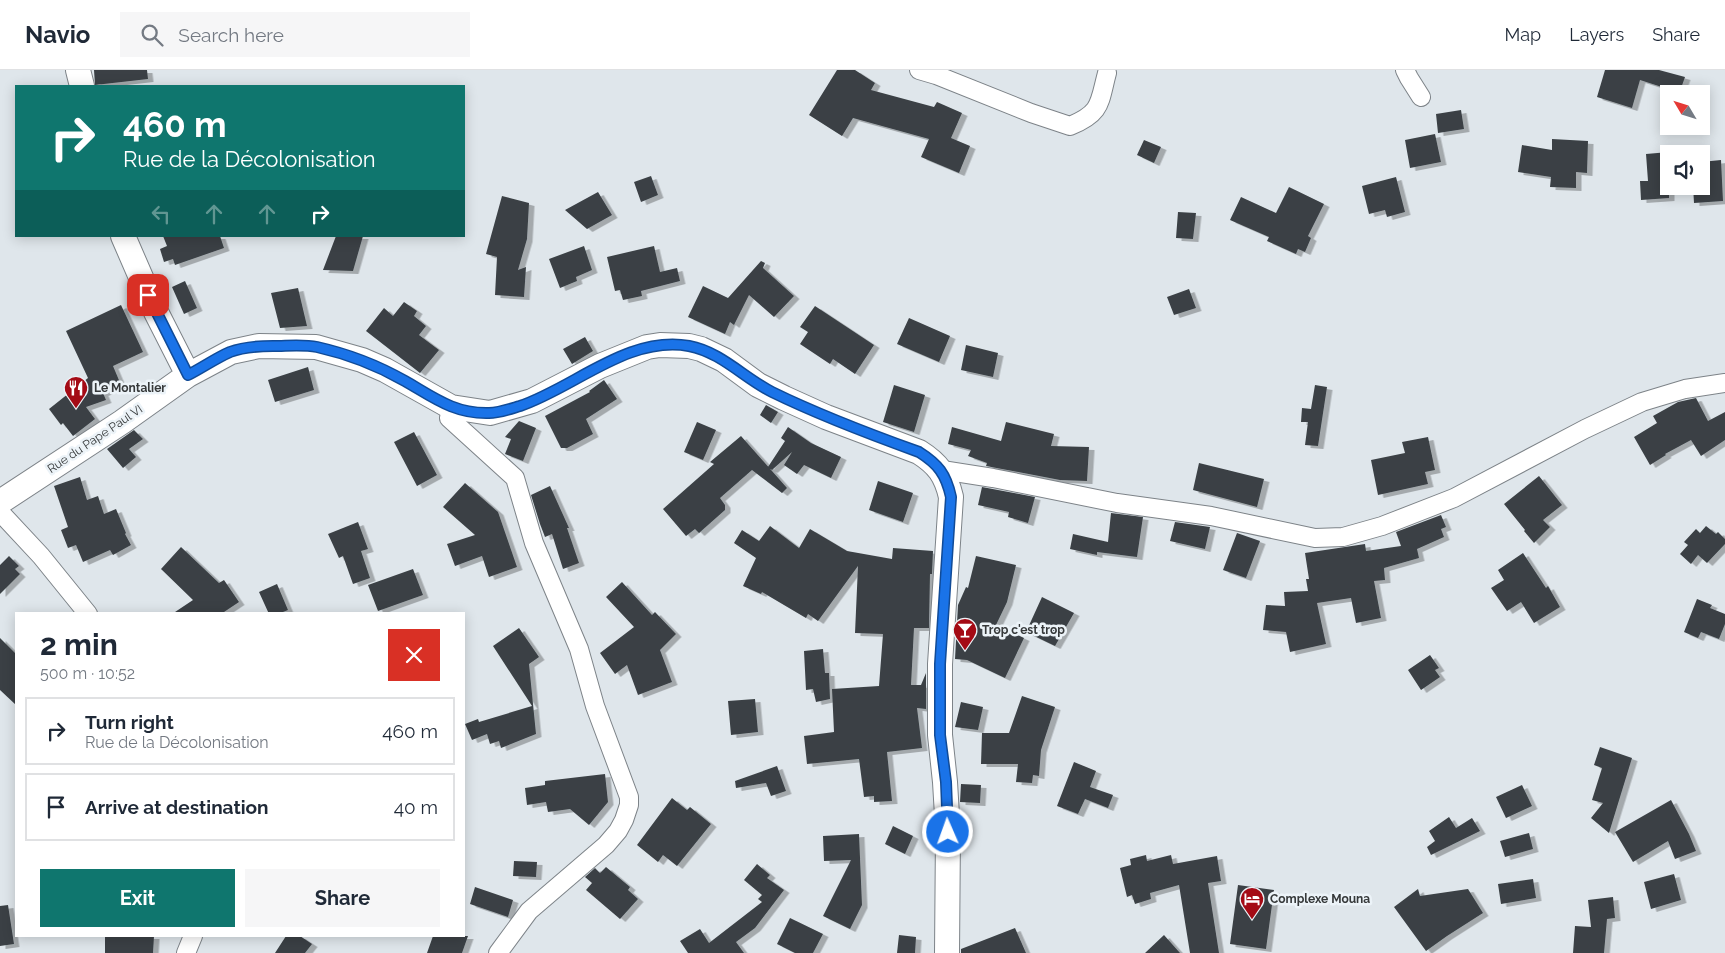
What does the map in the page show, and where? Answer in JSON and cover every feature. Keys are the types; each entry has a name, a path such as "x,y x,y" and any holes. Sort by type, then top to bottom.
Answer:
{"street":[{"path":"78,70 82,85"},
{"path":"919,70 1070,126 1083,121 1096,110 1108,73"},
{"path":"1405,70 1421,97"},
{"path":"122,237 156,312 188,375"},
{"path":"498,953 529,911 606,844 618,831 629,805 629,796 595,706 579,649 534,543 515,478 449,418 451,407 490,413 511,408 539,398 630,353 660,345 689,346 724,360 758,385 826,416 919,452 942,470 949,486 951,497 940,664 940,735 946,782 948,832 947,953"},
{"name":"Rue du Pape Paul VI","path":"0,502 122,422 188,375 231,352 259,346 316,347 362,360 392,373 451,407"},
{"path":"942,470 1117,502 1211,516 1315,538 1343,537 1382,526 1454,498 1585,429 1642,402 1685,388 1725,383"},
{"path":"0,512 41,556 86,612"},
{"path":"186,953 193,937"}],"building":[{"path":"94,70 147,70 148,79 95,85"},
{"path":"837,70 855,70 875,83 871,90 934,107 937,102 962,113 951,138 970,146 959,173 921,157 929,139 853,118 842,136 809,115"},
{"path":"1605,70 1659,70 1685,77 1682,85 1660,86 1640,80 1632,108 1597,97"},
{"path":"1461,110 1464,129 1438,133 1436,114"},
{"path":"1435,134 1441,162 1410,168 1405,140"},
{"path":"1552,139 1588,141 1587,173 1576,172 1576,188 1550,187 1551,177 1518,172 1522,145 1552,150"},
{"path":"1144,140 1161,147 1154,163 1137,155"},
{"path":"1660,153 1660,195 1669,195 1669,198 1641,200 1640,181 1648,181 1646,154"},
{"path":"1721,160 1723,201 1694,203 1694,195 1710,195 1710,161"},
{"path":"651,176 658,195 641,202 634,182"},
{"path":"1396,177 1405,212 1387,217 1385,210 1369,214 1362,186"},
{"path":"1289,187 1324,204 1308,236 1311,238 1305,252 1298,249 1296,254 1267,241 1269,237 1230,220 1241,197 1276,213"},
{"path":"598,192 612,215 587,229 565,210"},
{"path":"502,196 529,203 527,239 518,270 526,267 524,297 495,295 497,257 486,254"},
{"path":"1178,212 1196,213 1193,239 1176,238"},
{"path":"163,237 220,237 224,248 175,265 173,259 164,262 160,249 167,246"},
{"path":"336,237 363,237 353,271 323,270"},
{"path":"584,246 592,270 576,277 577,281 560,288 549,259"},
{"path":"654,246 660,272 677,268 680,281 641,291 642,296 623,300 620,290 615,291 607,257"},
{"path":"761,261 765,263 763,268 794,296 774,317 749,295 734,325 730,322 725,334 688,317 703,286 728,298"},
{"path":"185,281 197,308 184,314 172,287"},
{"path":"298,288 307,326 280,328 271,293"},
{"path":"1189,289 1196,308 1174,315 1167,297"},
{"path":"404,302 417,311 414,316 426,326 419,335 439,350 420,373 366,331 384,308 393,316"},
{"path":"121,305 143,352 113,366 121,385 103,393 106,400 86,407 95,419 73,436 63,423 61,425 49,409 88,378 66,331"},
{"path":"815,306 874,345 855,374 833,359 830,364 800,344 808,332 800,327"},
{"path":"909,318 950,336 939,362 897,344"},
{"path":"585,337 593,351 572,364 563,349"},
{"path":"966,345 998,353 993,377 961,370"},
{"path":"308,367 314,390 275,402 268,380"},
{"path":"604,380 617,399 586,419 593,434 567,448 561,448 545,416 590,392"},
{"path":"894,385 925,395 914,432 883,422"},
{"path":"1315,385 1327,387 1318,446 1305,445 1308,422 1301,422 1302,408 1311,409"},
{"path":"1696,398 1708,421 1725,412 1725,440 1701,456 1691,440 1665,454 1650,465 1634,437 1657,423 1653,416 1678,402"},
{"path":"766,405 778,412 771,423 760,415"},
{"path":"519,421 536,428 523,461 505,454 511,439 505,437"},
{"path":"697,422 716,430 703,460 684,452"},
{"path":"1006,422 1054,434 1051,446 1089,447 1087,481 1060,480 986,466 987,463 968,456 971,450 948,444 952,427 1001,441"},
{"path":"788,427 811,443 841,457 831,478 804,465 797,474 784,465 792,452 772,470 768,467 785,441 781,438"},
{"path":"134,430 143,439 129,449 136,457 123,468 107,449"},
{"path":"414,432 437,475 417,486 394,442"},
{"path":"741,436 787,488 782,493 752,470 720,498 725,505 725,510 699,533 695,529 686,536 663,509 714,464 710,462"},
{"path":"1428,437 1435,470 1425,472 1428,484 1378,495 1371,460 1405,453 1402,442"},
{"path":"1199,463 1264,479 1257,507 1193,490"},
{"path":"1539,476 1562,505 1543,520 1550,527 1534,543 1504,504"},
{"path":"80,477 87,500 98,496 104,514 116,509 131,545 113,555 110,550 83,562 76,545 68,548 61,530 68,527 54,486"},
{"path":"878,481 913,493 903,522 869,510"},
{"path":"465,483 498,512 517,567 489,577 482,556 455,566 447,544 475,535 443,507"},
{"path":"550,486 569,528 567,528 579,563 563,569 552,534 545,537 531,495"},
{"path":"982,487 1035,497 1028,523 1008,517 1009,512 978,505"},
{"path":"1111,513 1143,517 1137,557 1097,552 1097,555 1070,549 1073,534 1108,542"},
{"path":"1441,515 1446,527 1441,529 1444,537 1417,549 1419,558 1384,568 1385,580 1374,581 1381,618 1356,623 1351,598 1317,603 1326,644 1290,652 1286,632 1263,630 1266,605 1285,606 1284,592 1308,591 1306,579 1309,579 1305,553 1365,544 1366,551 1401,546 1396,532"},
{"path":"358,522 368,549 361,551 370,578 353,584 343,556 339,558 328,534"},
{"path":"1175,522 1210,527 1205,549 1170,541"},
{"path":"770,526 799,548 810,529 847,551 892,559 893,548 933,551 932,574 930,574 929,628 914,628 911,685 921,685 926,673 926,709 917,708 922,748 887,752 892,801 874,802 874,796 864,797 859,759 807,764 804,736 834,732 832,689 879,686 883,634 855,633 858,566 818,621 808,614 806,618 762,592 761,594 743,586 756,558 734,543 742,530 759,541"},
{"path":"1706,526 1716,534 1718,532 1725,539 1725,544 1707,563 1698,555 1691,564 1680,554 1688,545 1684,542 1696,529 1700,533"},
{"path":"1237,533 1260,541 1246,578 1223,570"},
{"path":"181,547 219,583 224,580 239,602 224,612 175,612 193,600 161,569"},
{"path":"1523,553 1546,588 1548,586 1560,607 1534,623 1521,602 1507,611 1491,588 1504,580 1498,570"},
{"path":"9,556 19,566 15,569 20,574 0,594 0,565"},
{"path":"976,556 1016,565 1007,602 996,625 1024,638 1005,678 967,660 955,659 958,605 966,587 968,588"},
{"path":"413,569 423,595 378,611 368,585"},
{"path":"622,582 652,615 655,612 676,634 660,650 672,682 638,695 627,665 615,674 600,653 634,627 606,597"},
{"path":"277,584 288,610 268,612 259,592"},
{"path":"1042,597 1074,613 1055,646 1026,632"},
{"path":"1697,599 1712,605 1710,608 1725,614 1725,624 1719,639 1701,632 1698,638 1684,632"},
{"path":"519,628 539,657 529,664 536,734 501,748 499,741 490,744 487,734 472,740 465,724 478,719 479,722 532,706 493,646"},
{"path":"0,638 15,653 15,704 0,690"},
{"path":"823,649 825,673 829,673 830,699 816,702 813,689 806,690 804,651"},
{"path":"1430,655 1439,668 1435,670 1440,677 1421,690 1408,670"},
{"path":"1022,696 1055,707 1041,750 1039,776 1033,775 1032,783 1016,782 1018,764 981,764 982,733 1009,733"},
{"path":"755,699 758,732 731,735 728,701"},
{"path":"961,702 983,707 978,730 955,727"},
{"path":"1600,747 1632,758 1609,833 1591,818 1603,803 1592,800 1602,768 1594,765"},
{"path":"1074,762 1096,771 1090,787 1113,795 1108,808 1085,799 1078,814 1057,806"},
{"path":"777,766 786,791 771,796 766,783 736,788 735,781"},
{"path":"605,774 608,802 589,825 570,809 548,812 546,802 527,805 525,788 545,785 545,781"},
{"path":"961,784 981,785 980,803 960,802"},
{"path":"1522,785 1532,806 1506,818 1496,797"},
{"path":"672,798 687,810 690,807 711,824 677,866 663,855 658,862 637,845"},
{"path":"1671,800 1696,851 1675,859 1668,841 1633,862 1615,832"},
{"path":"1449,817 1456,828 1472,818 1480,831 1431,855 1427,847 1435,841 1429,831"},
{"path":"893,826 913,836 905,854 885,844"},
{"path":"1529,833 1533,849 1505,857 1500,841"},
{"path":"859,834 862,905 850,929 823,916 851,860 824,861 823,836"},
{"path":"1146,855 1147,861 1171,855 1173,864 1217,856 1221,881 1208,883 1219,953 1190,953 1179,885 1150,893 1151,899 1135,904 1132,895 1127,897 1120,868 1131,865 1130,859"},
{"path":"514,861 537,862 536,877 513,876"},
{"path":"757,864 770,875 767,878 784,890 755,928 736,942 744,953 688,953 680,941 700,929 709,943 762,902 758,899 762,895 744,880"},
{"path":"606,867 630,887 628,890 638,899 620,919 586,890 592,883 585,877 595,868 600,873"},
{"path":"1674,874 1681,900 1651,909 1644,882"},
{"path":"1533,879 1536,898 1501,904 1498,884"},
{"path":"1238,885 1274,890 1266,949 1230,944"},
{"path":"475,887 513,900 508,917 470,904"},
{"path":"1418,889 1420,896 1468,889 1483,913 1426,951 1394,907"},
{"path":"1613,897 1615,918 1607,919 1604,953 1573,953 1575,926 1591,927 1588,900"},
{"path":"8,905 14,944 0,946 0,906"},
{"path":"790,918 823,934 813,953 795,953 777,944"},
{"path":"1015,928 1026,953 961,953 961,949"},
{"path":"899,935 916,937 915,953 897,953"},
{"path":"1164,935 1180,953 1145,953"},
{"path":"468,936 462,953 427,953 433,937"},
{"path":"105,937 154,937 153,953 105,953"},
{"path":"285,937 302,937 312,944 305,953 275,953"}],"place":[{"name":"Le Montalier","path":"76,409"},
{"name":"Trop c'est trop","path":"965,651"},
{"name":"Complexe Mouna","path":"1252,920"}],"route":[{"path":"148,295 188,375 231,352 259,346 316,347 362,360 385,370 439,402 451,407 490,413 532,401 600,366 647,347 660,345 689,346 724,360 758,385 784,398 919,452 928,458 942,470 949,486 951,497 940,664 940,735 946,782 948,832"}]}
